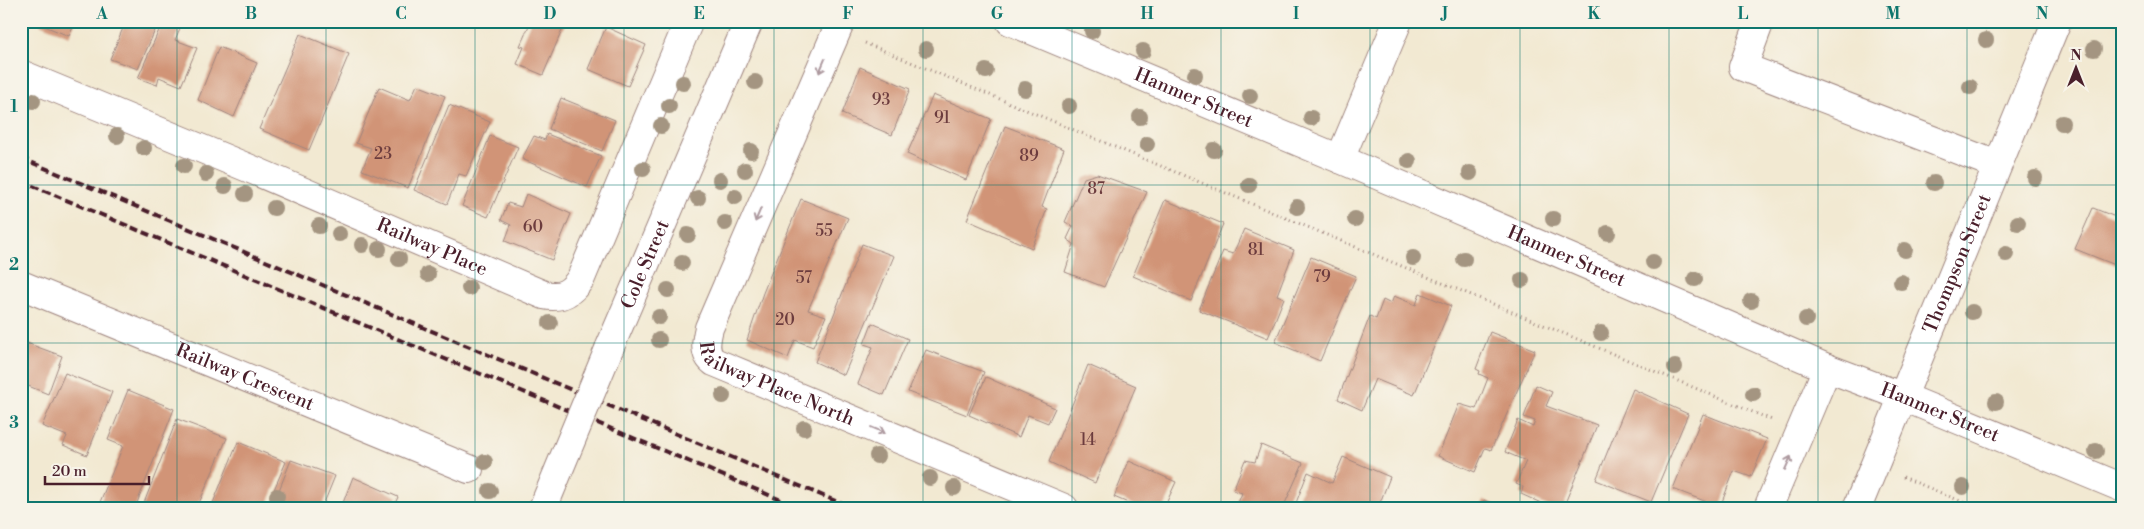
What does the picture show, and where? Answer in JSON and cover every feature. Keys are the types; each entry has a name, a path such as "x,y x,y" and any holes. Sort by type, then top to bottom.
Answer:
{"street":[{"name":"Railway Place","path":"21,74 253,170 539,293 555,297 572,290 581,278 689,21"},
{"name":"Cole Street","path":"544,508 609,349 750,21"},
{"name":"Hanmer Street","path":"1010,21 1340,159 1827,368 1902,396 2123,488"},
{"path":"1340,159 1398,21"},
{"path":"1760,21 1743,67 1997,165"},
{"name":"Thompson Street","path":"1857,508 2056,21"},
{"name":"Railway Place North","path":"839,26 710,328 706,344 708,356 714,362 1064,508"},
{"name":"Railway Crescent","path":"21,285 469,469"},
{"path":"1768,508 1827,368"}],"path":[{"path":"839,26 1801,433"},
{"path":"1875,466 1977,508"}],"building":[{"path":"32,21 76,21 69,36"},
{"path":"126,21 159,21 138,69 110,59"},
{"path":"163,21 183,21 175,40 197,48 181,86 159,77 157,85 138,78"},
{"path":"531,21 566,21 543,75 517,64 524,47 520,46"},
{"path":"606,27 646,45 628,86 588,69"},
{"path":"300,34 349,54 309,150 259,129"},
{"path":"219,47 257,63 234,117 198,100"},
{"path":"860,67 910,89 892,135 842,114"},
{"path":"417,85 445,96 408,188 362,170 371,148 356,143 379,87 410,100"},
{"path":"933,95 991,119 966,180 907,154"},
{"path":"561,98 615,120 602,151 549,129"},
{"path":"449,105 490,122 466,176 459,174 447,204 414,190"},
{"path":"1005,126 1064,149 1042,207 1047,209 1032,248 967,220"},
{"path":"547,134 601,156 587,187 522,159 534,136 545,140"},
{"path":"490,136 518,147 488,217 462,206"},
{"path":"1097,174 1147,192 1104,287 1065,272 1074,244 1067,239 1073,226 1065,222 1084,178"},
{"path":"526,194 571,214 552,260 505,241 511,225 501,220 508,203 521,207"},
{"path":"801,199 848,218 808,310 826,316 813,347 795,340 788,358 747,340 763,293"},
{"path":"1165,200 1223,224 1191,301 1133,276"},
{"path":"2093,208 2123,220 2123,268 2075,249"},
{"path":"1244,229 1294,250 1277,295 1284,298 1268,338 1199,310 1223,251 1233,254"},
{"path":"862,244 894,256 844,375 815,362"},
{"path":"1311,257 1356,276 1320,361 1275,342"},
{"path":"1420,293 1451,306 1414,395 1375,379 1362,410 1338,399 1370,316 1376,319 1383,300 1391,304 1394,296 1416,305"},
{"path":"872,323 908,339 884,395 858,384 873,347 864,344"},
{"path":"1490,332 1535,350 1491,450 1485,448 1475,472 1438,456 1459,404 1476,409 1488,378 1479,374 1480,371 1476,369"},
{"path":"21,341 62,356 48,394 21,383"},
{"path":"926,350 984,372 967,415 908,392"},
{"path":"1088,365 1136,386 1095,483 1049,462"},
{"path":"65,373 112,392 87,455 63,445 67,436 42,426"},
{"path":"986,377 1055,408 1048,423 1028,415 1019,437 969,415"},
{"path":"1536,385 1552,392 1546,406 1597,425 1563,508 1552,508 1521,494 1523,487 1516,484 1526,461 1505,452 1518,420 1533,427 1535,421 1524,417"},
{"path":"1633,389 1688,414 1651,502 1596,480"},
{"path":"128,390 174,409 135,508 101,508 98,507 123,446 108,440"},
{"path":"1703,414 1767,439 1751,477 1734,471 1720,507 1673,489"},
{"path":"177,419 227,438 197,508 142,508"},
{"path":"238,442 286,462 266,508 211,508"},
{"path":"1261,445 1303,463 1283,508 1236,508 1242,493 1233,490 1245,460 1255,462"},
{"path":"1343,457 1390,477 1378,508 1294,508 1308,472 1332,483"},
{"path":"291,460 335,476 322,508 272,508"},
{"path":"1129,461 1176,482 1164,508 1140,508 1114,497"},
{"path":"353,477 398,497 393,508 341,508"},
{"path":"1484,500 1503,508 1480,508"},
{"path":"401,502 415,508 399,508"}],"railway":[{"path":"21,158 852,508"},
{"path":"21,181 800,508"}]}
